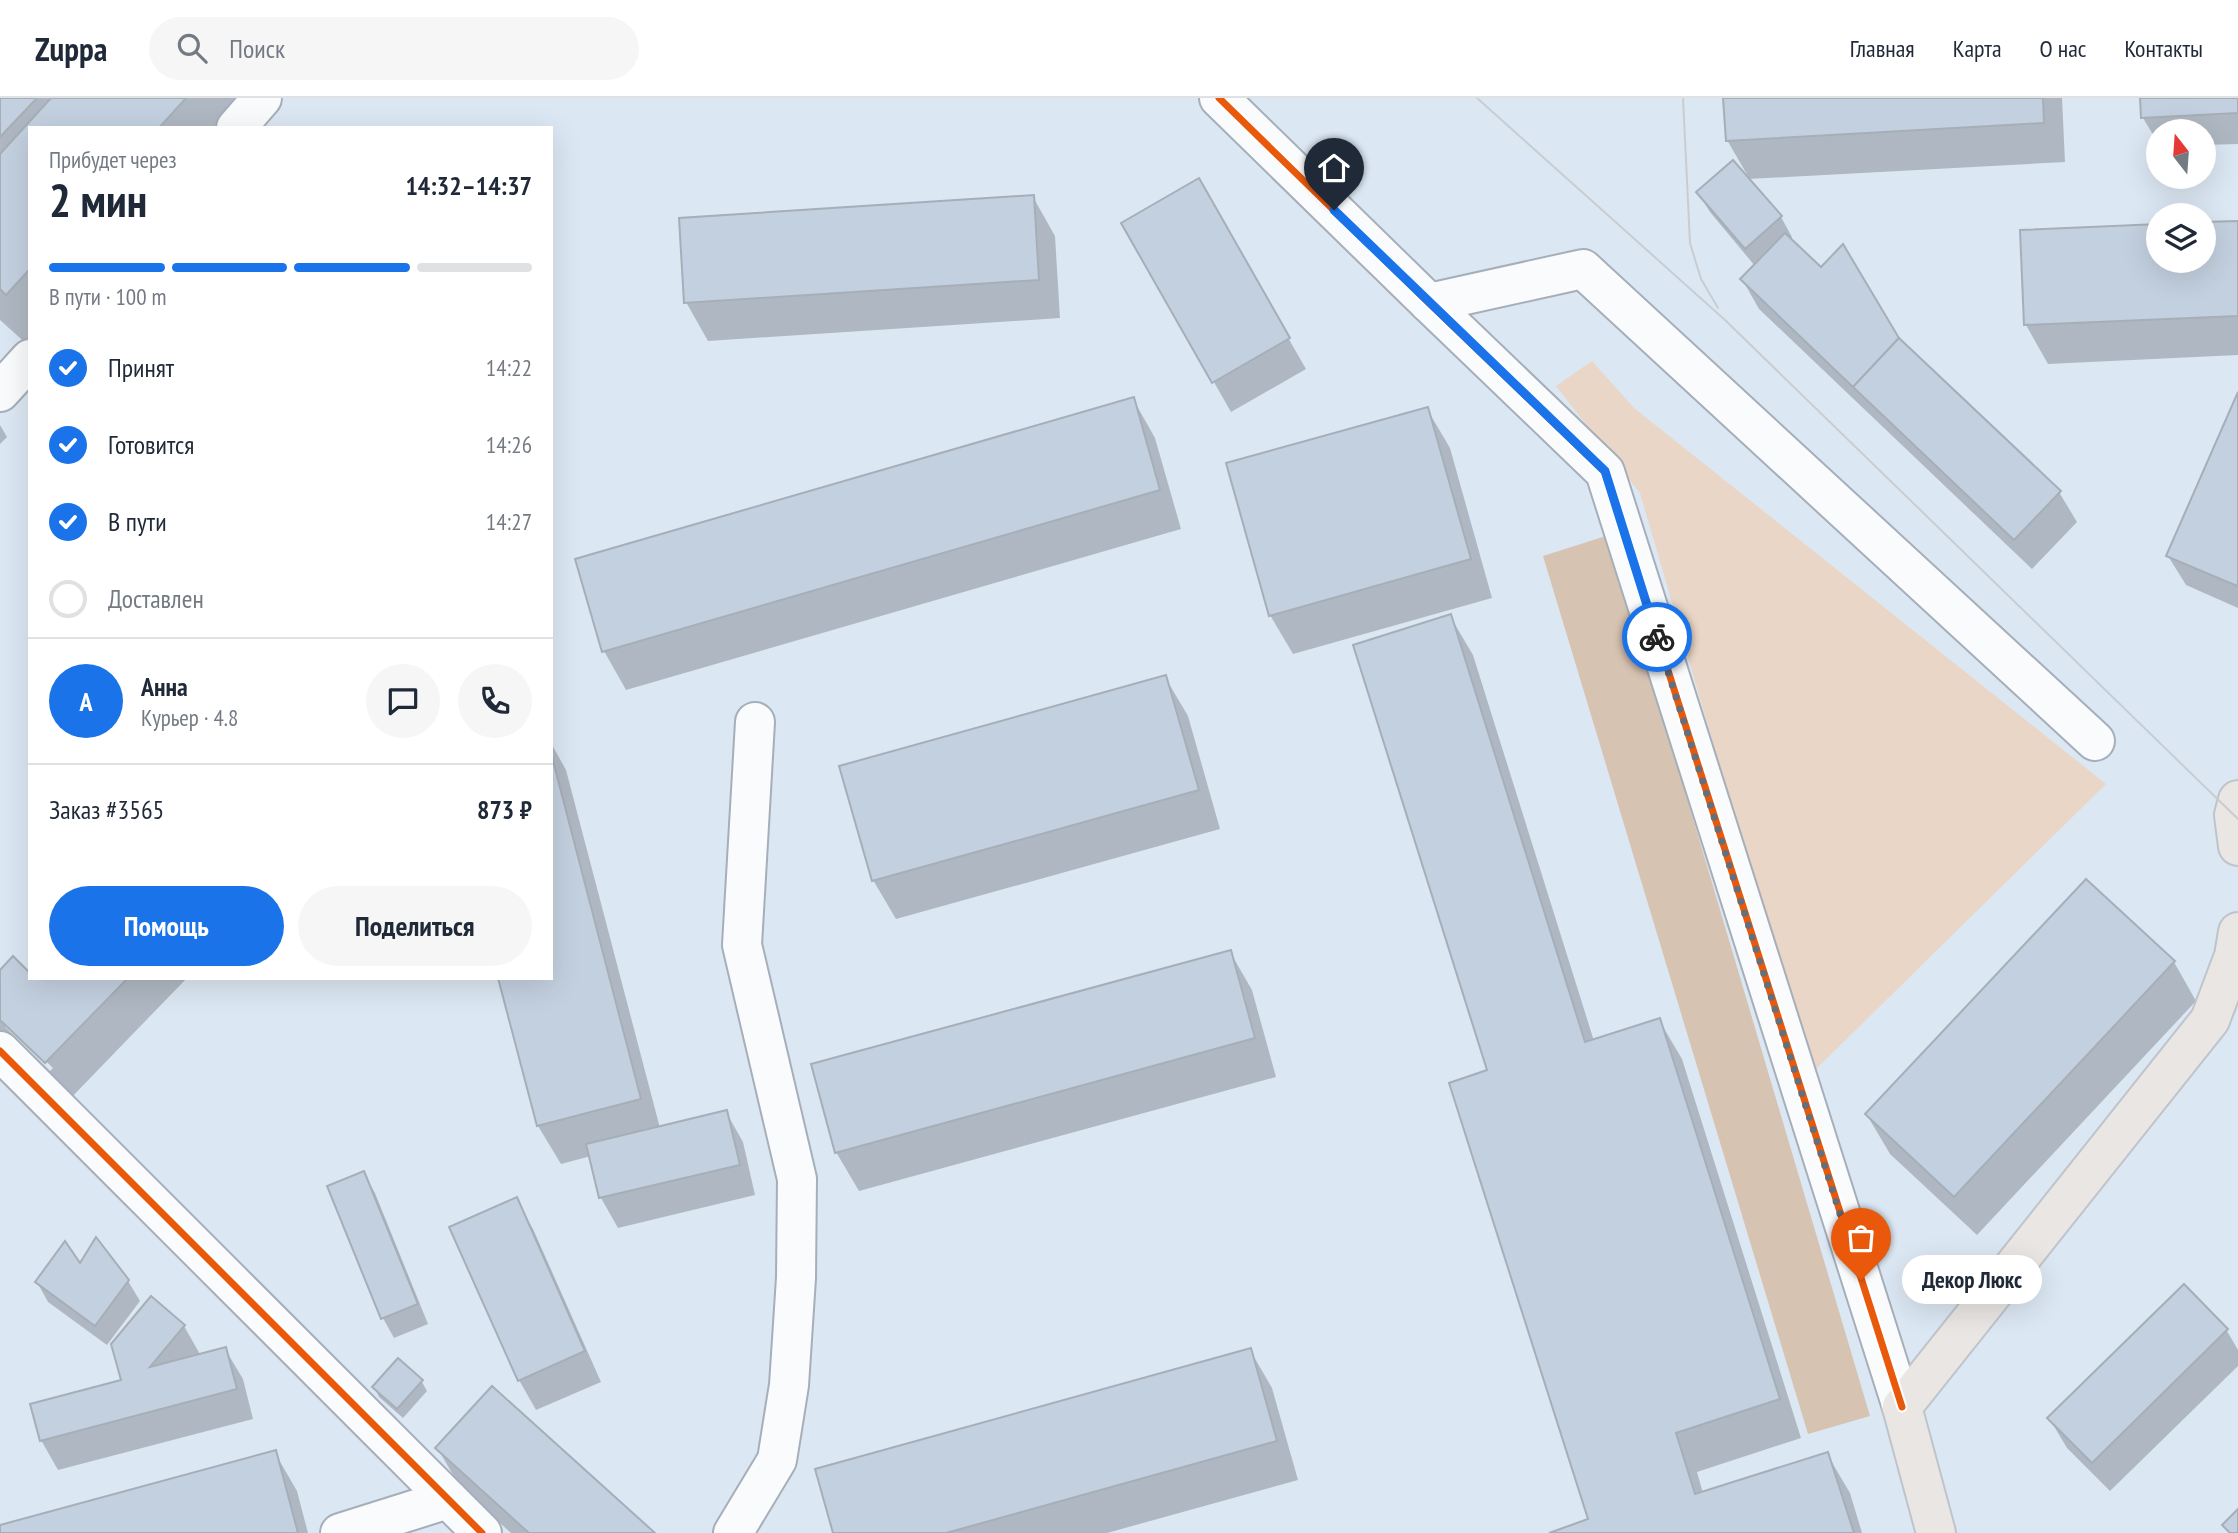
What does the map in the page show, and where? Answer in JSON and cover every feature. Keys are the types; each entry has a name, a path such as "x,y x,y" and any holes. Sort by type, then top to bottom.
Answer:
{"main road":[{"path":"2238,800 2234,815 2238,846"},
{"path":"1936,1533 1902,1407 2210,1020 2234,956 2238,932"}],"street":[{"path":"238,126 262,98"},
{"path":"1219,98 1605,471 1902,1407"},
{"path":"1429,303 1583,269 2095,741"},
{"path":"0,392 28,361"},
{"path":"733,1533 777,1460 789,1385 796,1278 797,1179 742,945 755,722"},
{"path":"0,1051 482,1533"},
{"path":"340,1533 448,1499"}],"shaded area":[{"path":"1592,361 1634,408 2106,784 1810,1075 1640,493 1556,386"},
{"path":"1609,535 1870,1416 1808,1434 1543,556"}],"building":[{"path":"0,98 37,98 0,137"},
{"path":"51,98 186,98 161,126 28,126 28,271 6,295 0,289 0,154"},
{"path":"1723,98 2043,98 2044,123 1726,141"},
{"path":"2140,98 2238,98 2238,113 2141,118"},
{"path":"1733,160 1782,216 1745,249 1696,192"},
{"path":"1199,178 1290,338 1212,383 1121,223"},
{"path":"1034,195 1039,280 684,303 679,218"},
{"path":"2238,221 2238,316 2024,325 2020,230 2146,225 2146,273 2216,273 2216,222"},
{"path":"1785,233 1821,267 1843,244 1899,338 1853,387 1740,279"},
{"path":"1899,338 2061,491 2014,540 1853,387"},
{"path":"2238,392 2238,583 2237,586 2166,556"},
{"path":"1134,397 1160,490 602,652 575,559"},
{"path":"1428,407 1471,559 1269,616 1226,463"},
{"path":"1451,614 1585,1042 1660,1018 1780,1399 1676,1433 1695,1494 1828,1452 1854,1533 1549,1533 1588,1519 1449,1083 1487,1070 1353,645"},
{"path":"1166,675 1199,790 872,881 839,766"},
{"path":"553,761 641,1099 537,1126 499,980 553,980"},
{"path":"2086,879 2175,961 1954,1197 1865,1114"},
{"path":"1231,950 1255,1038 835,1153 811,1064"},
{"path":"13,956 28,971 28,980 126,980 45,1063 0,1020 0,970"},
{"path":"727,1110 740,1165 599,1198 586,1144"},
{"path":"364,1171 418,1304 381,1319 327,1186"},
{"path":"517,1197 585,1351 518,1381 449,1227"},
{"path":"96,1237 129,1280 95,1326 35,1282 65,1241 80,1263"},
{"path":"2184,1284 2228,1329 2092,1463 2047,1418"},
{"path":"151,1296 185,1325 150,1367 226,1347 237,1389 40,1441 30,1404 121,1380 111,1344"},
{"path":"1251,1348 1277,1441 946,1533 833,1533 815,1469"},
{"path":"398,1358 423,1380 397,1409 372,1387"},
{"path":"492,1386 655,1533 529,1533 435,1448"},
{"path":"276,1450 298,1533 0,1533 0,1525"},
{"path":"2238,1509 2238,1533 2230,1533 2222,1525"}],"tram line":[{"path":"1477,98 1725,320 2238,819"},
{"path":"1683,98 1690,243 1701,279 1718,308"}],"cycle path":[{"path":"1219,98 1605,472 1902,1407"},
{"path":"0,1051 482,1533"}],"way so far":[{"path":"1657,637 1861,1280"}],"place":[{"name":"Декор Люкс","path":"1861,1280"}],"route":[{"path":"1334,210 1605,471 1657,637"}]}
